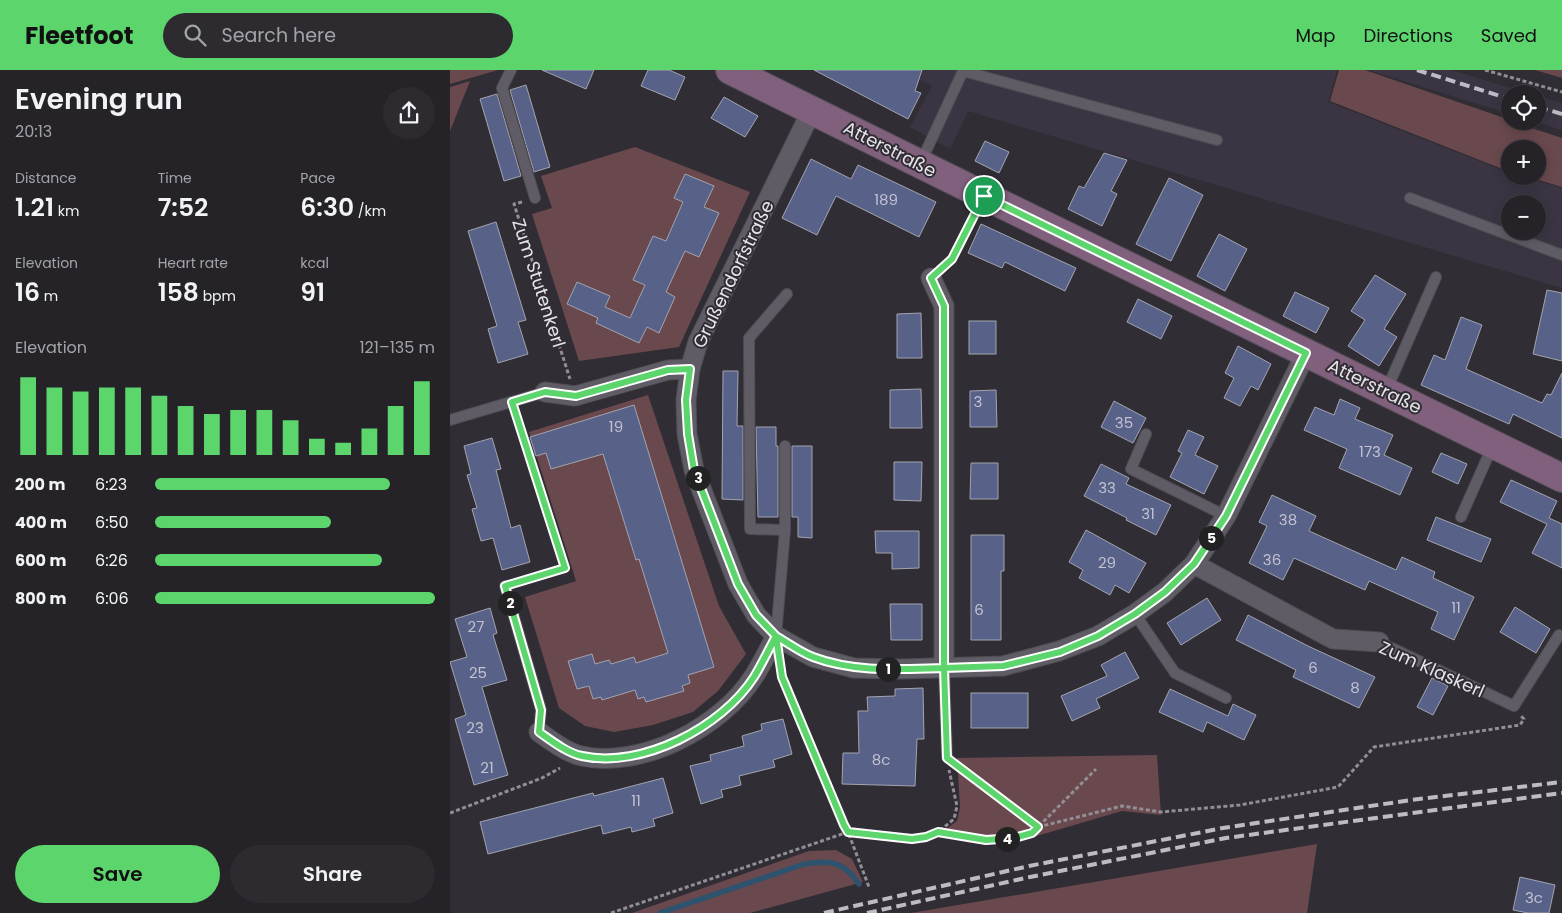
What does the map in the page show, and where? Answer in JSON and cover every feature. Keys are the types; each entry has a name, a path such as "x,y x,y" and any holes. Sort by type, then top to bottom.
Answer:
{"street":[{"name":"Atterstraße","path":"730,70 1562,478"},
{"name":"Grußendorfstraße","path":"812,110 698,342 690,369 686,409 694,470 738,584 756,615 776,636 813,657 854,668 900,669 1003,666 1060,652 1098,636 1135,614 1165,592 1194,564 1226,516 1306,353"},
{"path":"931,278 944,306 944,668"},
{"path":"545,392 576,396 668,370 690,369"},
{"name":"Zum Klaskerl","path":"1194,564 1333,639 1379,642"},
{"path":"539,732 557,745 580,756 600,759 627,756 660,748 684,738 707,724 730,705 754,678 776,636"}],"lane":[{"name":"Zum Stutenkerl","path":"511,70 502,88 534,198"},
{"path":"920,164 963,71 1217,140"},
{"path":"1410,198 1562,255"},
{"path":"1385,391 1436,278"},
{"path":"785,530 750,529 748,338 787,294"},
{"path":"450,420 545,392"},
{"path":"1146,434 1131,469 1226,516"},
{"path":"1461,517 1494,444"},
{"path":"776,636 785,530 785,446"},
{"path":"505,586 541,710 539,732"},
{"path":"1135,614 1175,673 1226,698"},
{"path":"1514,706 1559,635"},
{"name":"Zum Klaskerl","path":"1379,642 1514,706"},
{"path":"944,668 947,758"}],"path":[{"path":"1485,70 1562,92"},
{"path":"931,278 952,259 984,196"},
{"name":"Zum Stutenkerl","path":"534,198 514,204 576,396"},
{"path":"505,586 565,568 512,402"},
{"path":"776,636 782,677 870,887"},
{"path":"1038,827 1122,806 1161,812 1220,807 1338,787 1374,747 1520,725 1524,719 1514,706"},
{"path":"450,814 542,778 580,756"},
{"path":"947,758 1038,827"},
{"path":"610,913 848,832 912,839 926,837 938,832 954,820 957,806 947,758"},
{"path":"938,832 986,840 1014,838 1032,833 1096,769"}],"shaded area":[{"path":"450,70 498,70 450,84"},
{"path":"900,70 1337,70 1328,102 1501,169 1501,185 1546,185 1546,183 1562,188 1562,288 968,111 950,149 910,127 932,86"},
{"path":"1339,70 1365,70 1501,117 1501,130 1538,130 1562,138 1562,187 1546,182 1546,140 1501,140 1501,168 1330,101"},
{"path":"1368,70 1451,70 1501,85 1501,111"},
{"path":"1535,70 1562,70 1562,78"},
{"path":"470,81 450,131 450,87"},
{"path":"1546,98 1562,103 1562,130 1546,125"},
{"path":"635,147 750,192 679,347 579,361 532,214 552,208 541,176"},
{"path":"648,395 719,606 746,654 718,691 693,712 653,725 614,732 585,726 559,708 525,597 576,581 529,432"},
{"path":"1157,755 1161,815 1122,811 1030,838 989,844 938,835 957,821 960,807 957,758"},
{"path":"1317,844 1307,913 911,913"},
{"path":"836,850 852,859 863,882 750,913 632,913 809,851"}],"building":[{"path":"542,70 594,70 586,89"},
{"path":"648,70 669,70 685,77 675,100 641,86"},
{"path":"814,70 922,70 915,91 921,93 908,119"},
{"path":"526,85 550,167 534,172 510,90"},
{"path":"497,94 521,176 504,181 480,99"},
{"path":"724,97 758,116 745,137 711,118"},
{"path":"985,141 1009,152 999,173 975,161"},
{"path":"1104,153 1127,160 1111,191 1117,194 1102,226 1068,209 1079,186 1084,188"},
{"path":"811,159 851,179 858,165 936,202 919,237 836,196 817,235 782,218"},
{"path":"685,174 714,186 704,207 719,213 699,257 685,251 666,292 675,297 659,333 647,327 639,343 596,323 598,318 567,304 577,282 610,296 605,307 630,318 645,285 633,280 653,236 666,241 683,202 674,198"},
{"path":"1169,178 1203,195 1171,261 1136,244"},
{"path":"496,222 526,320 518,322 528,354 498,363 488,329 497,326 468,231"},
{"path":"981,224 1076,268 1065,291 1005,262 1002,268 968,253"},
{"path":"1219,234 1247,249 1225,291 1197,276"},
{"path":"1375,275 1406,294 1384,329 1397,337 1379,366 1348,346 1365,320 1351,311"},
{"path":"1547,290 1562,293 1562,361 1533,354"},
{"path":"1295,292 1329,308 1316,333 1283,316"},
{"path":"1138,299 1172,316 1161,339 1127,322"},
{"path":"921,313 922,358 897,358 897,314"},
{"path":"1461,317 1482,325 1466,369 1542,403 1547,394 1551,395 1562,373 1562,438 1513,414 1509,424 1421,385 1434,355 1445,360"},
{"path":"969,321 996,321 996,354 969,354"},
{"path":"1238,346 1271,364 1258,390 1251,386 1240,406 1224,398 1234,378 1225,373"},
{"path":"723,371 738,371 737,426 743,426 743,500 722,499"},
{"path":"921,389 922,428 890,428 890,390"},
{"path":"996,390 997,427 970,427 970,391"},
{"path":"1340,399 1360,408 1355,419 1393,435 1384,455 1412,468 1400,495 1339,468 1347,449 1304,430 1315,407 1334,415"},
{"path":"1114,401 1146,418 1133,443 1101,427"},
{"path":"634,405 714,667 688,675 690,683 682,686 684,691 646,702 644,697 638,699 635,690 602,700 601,697 593,699 589,686 577,689 568,661 592,654 595,664 609,660 611,664 634,657 636,663 668,653 639,559 636,560 603,454 551,469 546,453 536,456 530,437"},
{"path":"756,427 776,427 776,446 778,446 778,517 758,517"},
{"path":"1188,430 1204,437 1195,455 1218,466 1204,494 1170,477 1182,453 1178,451"},
{"path":"492,438 501,469 496,470 511,528 520,525 530,562 502,570 493,538 481,541 472,509 477,508 467,475 471,474 464,446"},
{"path":"792,446 812,446 812,538 798,537 798,517 792,517"},
{"path":"1441,453 1467,464 1458,484 1432,472"},
{"path":"894,462 922,462 921,501 894,500"},
{"path":"971,463 998,463 998,499 970,499"},
{"path":"1101,464 1129,478 1126,484 1171,505 1156,535 1084,496"},
{"path":"1511,480 1557,501 1549,518 1562,524 1562,568 1532,553 1547,524 1500,502"},
{"path":"1272,495 1316,516 1309,531 1396,570 1402,557 1435,572 1433,578 1474,597 1454,640 1431,629 1438,612 1369,581 1365,590 1294,558 1283,580 1249,563 1267,526 1259,522"},
{"path":"1436,517 1491,539 1481,562 1427,540"},
{"path":"1086,530 1146,563 1129,593 1115,585 1110,595 1079,578 1083,570 1069,562"},
{"path":"875,531 919,531 919,568 892,569 892,553 876,553"},
{"path":"971,535 1004,535 1004,571 1001,571 1001,640 971,640"},
{"path":"1207,598 1221,620 1181,645 1167,623"},
{"path":"890,604 922,604 922,640 891,640"},
{"path":"1515,607 1550,629 1536,653 1500,632"},
{"path":"490,608 497,633 493,635 507,680 482,687 508,775 474,785 455,719 466,715 450,662 467,657 455,619"},
{"path":"1248,615 1308,646 1375,677 1359,708 1293,677 1296,670 1236,640"},
{"path":"1125,652 1139,678 1096,699 1100,708 1072,721 1061,696 1107,676 1101,665"},
{"path":"1432,678 1448,686 1433,715 1417,707"},
{"path":"923,688 924,739 917,739 915,786 842,784 843,753 859,753 858,711 868,711 867,697 895,696 895,689"},
{"path":"1170,689 1228,716 1233,704 1256,715 1244,740 1207,722 1203,732 1159,712"},
{"path":"971,693 1028,693 1028,728 971,728"},
{"path":"783,719 792,754 773,760 775,767 739,776 741,785 721,790 723,797 701,804 690,766 711,761 710,755 744,746 742,736 762,730 761,724"},
{"path":"663,778 673,813 653,819 655,826 632,832 631,827 603,834 601,825 488,854 480,822 593,793 594,796"},
{"path":"1520,877 1555,885 1549,913 1528,913 1513,910"}],"waterway":[{"path":"660,913 804,864 822,862 836,864 853,876 859,884"}],"railway":[{"path":"1417,70 1501,96"},
{"path":"1546,109 1562,114"},
{"path":"824,913 1029,866 1223,828 1411,800 1562,782"},
{"path":"867,913 1030,877 1226,838 1562,793"}],"route":[{"path":"984,196 952,259 931,278 944,306 944,668 854,668 813,657 776,636 754,678 730,705 707,724 684,738 660,748 627,756 600,759 580,756 557,745 539,732 541,710 505,586 565,568 512,402 545,392 576,396 668,370 690,369 686,400 688,434 694,470 738,584 756,615 776,636 782,677 848,832 912,839 926,837 938,832 986,840 1014,838 1032,833 1038,827 947,758 944,668 1003,666 1060,652 1098,636 1135,614 1165,592 1194,564 1226,516 1306,353 984,196"}]}
